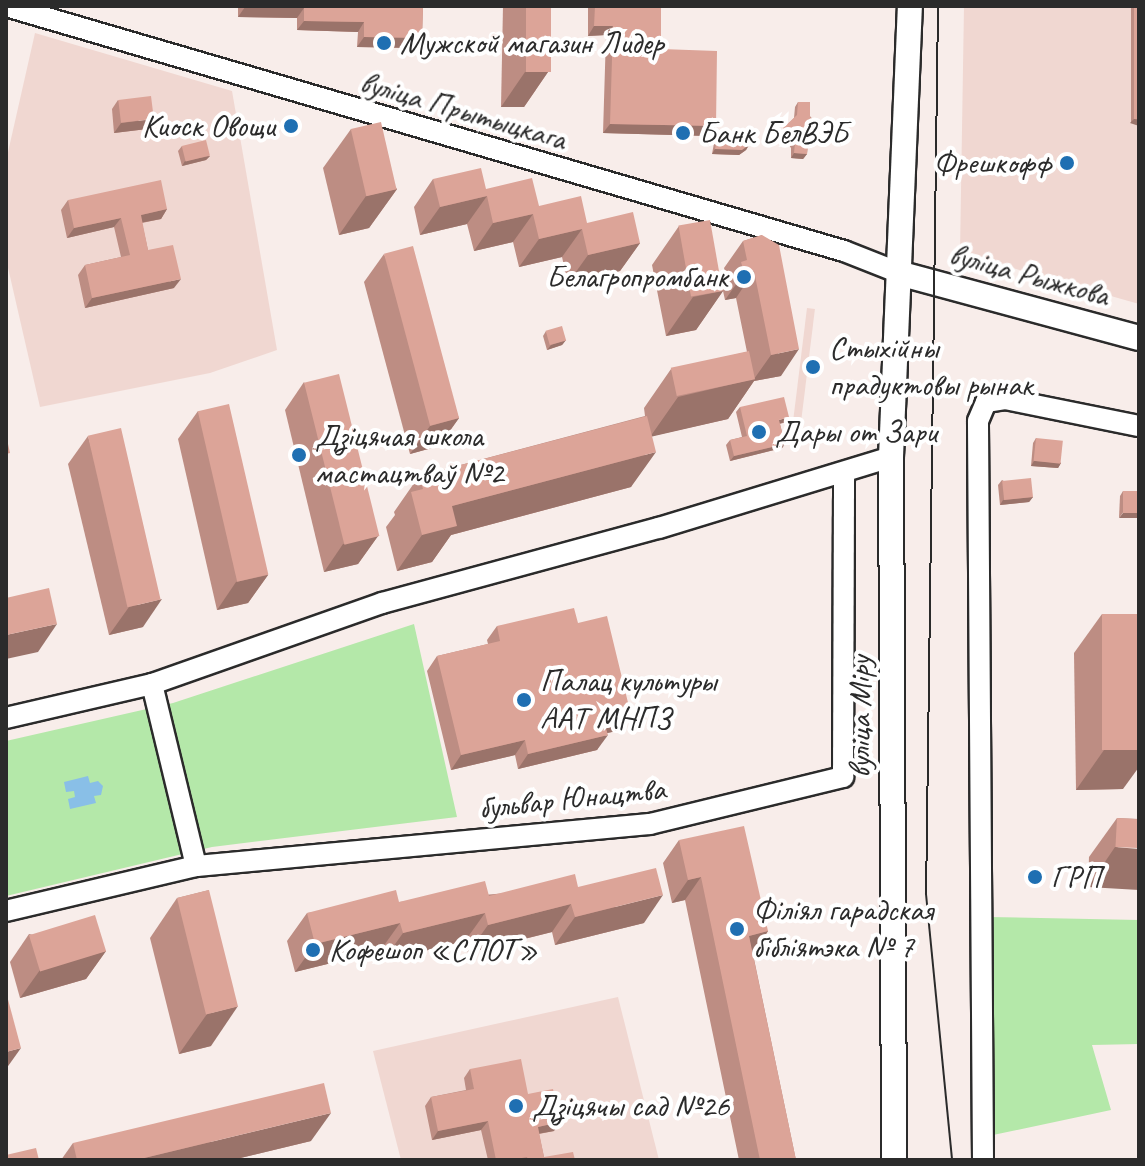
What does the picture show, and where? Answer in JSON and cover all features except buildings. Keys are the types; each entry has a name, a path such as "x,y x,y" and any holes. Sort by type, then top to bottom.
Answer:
{"main road":[{"name":"вуліца Міру","path":"894,1160 891,457 902,274 910,6"},
{"name":"вуліца Рыжкова","path":"902,274 1139,338"}],"street":[{"name":"вуліца Прытыцкага","path":"6,6 844,251 902,274"},
{"path":"983,1160 978,421 986,402 1005,399 1139,426"},
{"path":"6,718 152,684 382,603 844,473 891,457"},
{"name":"бульвар Юнацтва","path":"6,911 196,866 650,824 843,777 844,473"},
{"path":"152,684 196,866"}],"shaded area":[{"path":"964,6 1139,6 1139,304 960,253"},
{"path":"35,33 232,91 277,350 210,373 40,407 6,259 6,161"},
{"path":"807,308 815,309 801,426 793,425"},
{"name":"Дзіцячы сад №26","path":"618,997 659,1160 401,1160 373,1051"}],"green space":[{"path":"414,624 457,817 212,847 6,896 6,741 173,703"},
{"path":"988,917 1139,920 1139,1044 1092,1045 1111,1110 993,1135"}],"water":[{"path":"88,776 90,783 98,781 103,786 101,795 94,796 96,803 70,809 68,799 75,797 74,791 66,792 64,782"}],"tram line":[{"path":"938,6 926,894 952,1160"}],"place":[{"name":"Мужской магазин Лидер","path":"384,43"},
{"name":"Киоск Овощи","path":"291,126"},
{"name":"Банк БелВЭБ","path":"683,133"},
{"name":"Фрешкофф","path":"1067,163"},
{"name":"Белагропромбанк","path":"744,277"},
{"name":"Стыхійны прадуктовы рынак","path":"813,367"},
{"name":"Дары от Зари","path":"759,432"},
{"name":"Дзіцячая школа мастацтваў №2","path":"299,455"},
{"name":"Палац культуры ААТ МНПЗ","path":"524,700"},
{"name":"ГРП","path":"1035,877"},
{"name":"Філіял гарадская бібліятэка № 7","path":"737,929"},
{"name":"Кофешоп «СПОТ»","path":"313,950"},
{"name":"Дзіцячы сад №26","path":"516,1106"}]}
